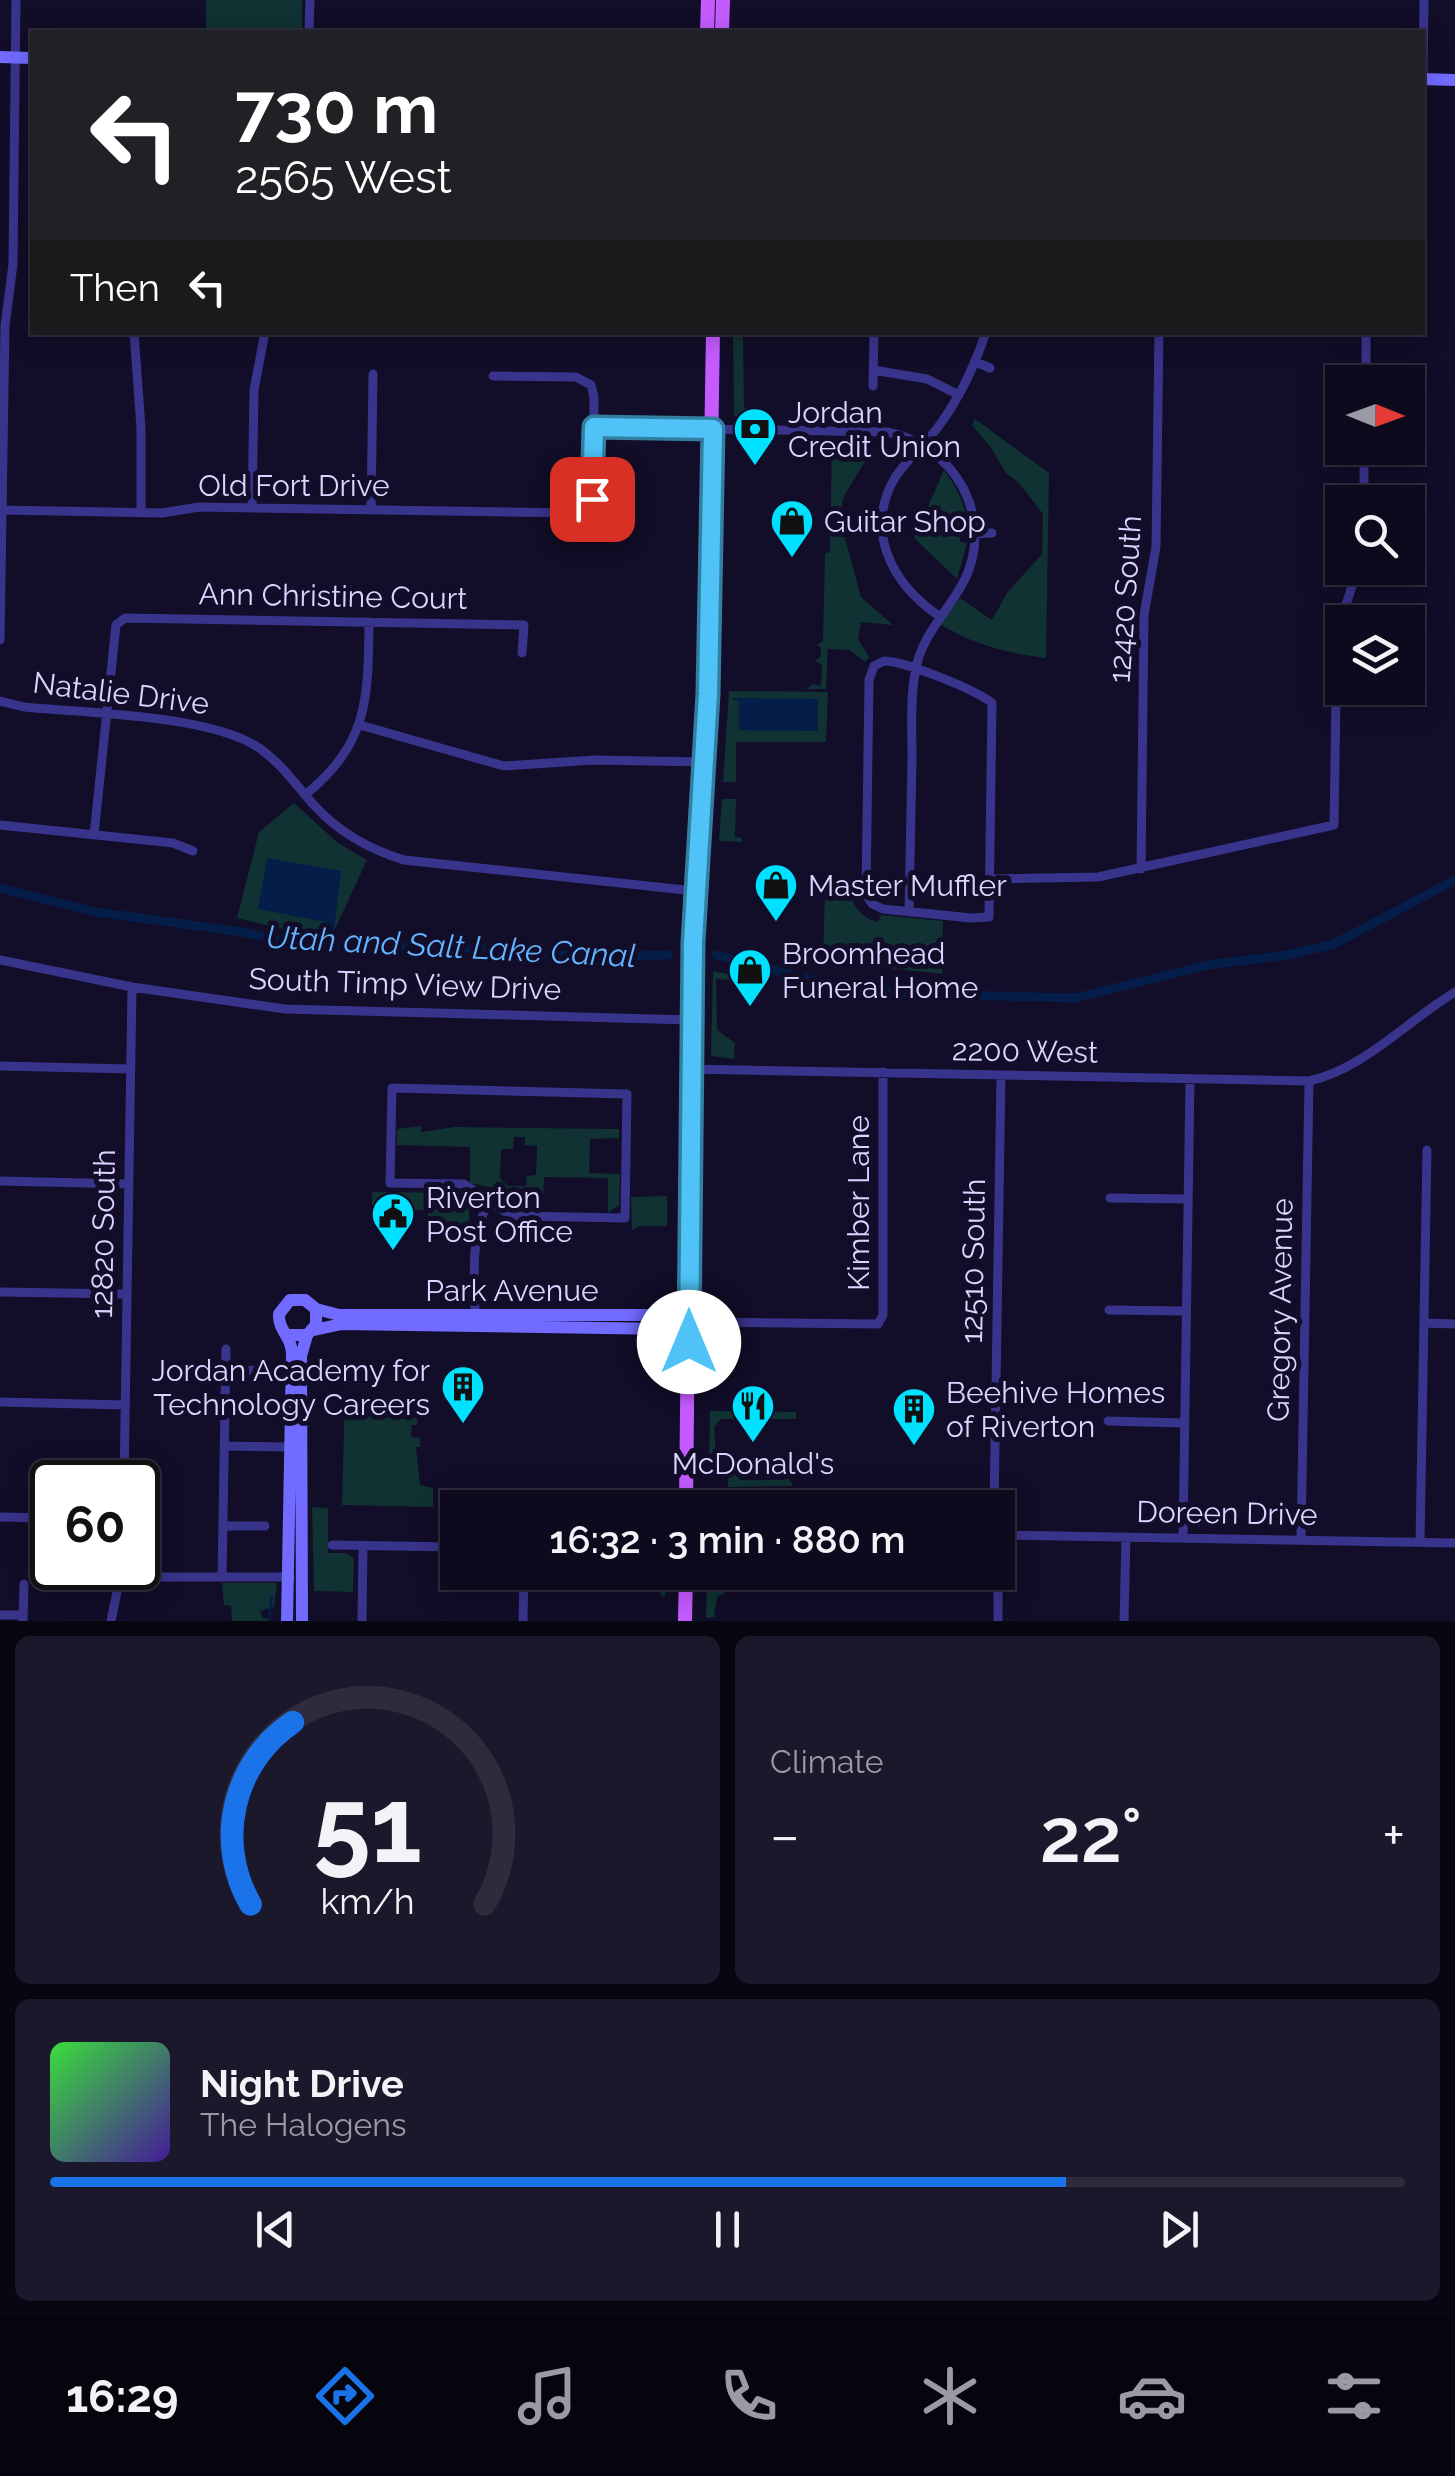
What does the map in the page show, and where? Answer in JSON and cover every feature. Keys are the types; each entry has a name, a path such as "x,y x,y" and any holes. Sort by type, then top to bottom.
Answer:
{"main road":[{"path":"708,0 708,30"},
{"path":"722,30 723,0"},
{"path":"686,1490 691,1020 694,891 708,694 713,335"},
{"path":"685,1621 686,1590"}],"street":[{"path":"0,640 16,0"},
{"path":"309,30 310,0"},
{"path":"1424,0 1424,30"},
{"path":"0,57 30,58"},
{"path":"1425,80 1455,80"},
{"path":"134,335 141,428 140,512"},
{"path":"252,508 254,390 264,335"},
{"path":"873,386 874,335"},
{"path":"939,616 904,587 888,558 883,515 892,484 959,394 985,335"},
{"name":"12420 South","path":"1141,869 1144,615 1156,547 1159,335"},
{"path":"1366,335 1366,365"},
{"path":"976,362 990,368"},
{"path":"873,370 927,379 959,394"},
{"path":"371,510 373,374"},
{"path":"493,376 576,377 591,385 594,427 878,431 905,436 942,459 963,486 973,517 974,549 964,579 923,644 915,669 909,912"},
{"name":"Old Fort Drive","path":"2,510 140,512 199,507 572,513 585,510 592,494 594,427"},
{"path":"974,534 992,533"},
{"path":"992,879 1074,879 1141,869 1334,825 1337,632 1352,585"},
{"name":"Ann Christine Court","path":"107,715 116,625 130,618 524,625 522,653"},
{"path":"305,795 338,764 360,725 367,699 369,622"},
{"path":"884,661 915,669 976,692 992,703 992,879 989,917 909,912 872,904 865,890 869,675 874,666 884,661"},
{"name":"Natalie Drive","path":"0,701 24,707 201,725 246,739 272,758 330,821 373,850 436,866 694,891"},
{"path":"94,835 107,715"},
{"path":"360,725 504,766 594,760 703,762"},
{"path":"0,825 173,844 192,851"},
{"name":"South Timp View Drive","path":"0,960 132,987 285,1009 691,1020"},
{"name":"12820 South","path":"124,1460 132,987"},
{"name":"2200 West","path":"690,1069 1309,1081 1330,1076 1355,1062 1455,992"},
{"path":"0,1066 130,1069"},
{"name":"Kimber Lane","path":"690,1322 873,1326 881,1320 883,1072"},
{"name":"12510 South","path":"994,1490 1002,1076"},
{"path":"1182,1538 1190,1079"},
{"name":"Gregory Avenue","path":"1301,1540 1309,1081"},
{"path":"392,1088 627,1094 624,1218 517,1216 489,1201 464,1184 390,1184 392,1088"},
{"path":"1420,1542 1427,1150"},
{"path":"0,1181 128,1184"},
{"path":"1110,1198 1188,1199"},
{"path":"475,1321 476,1235 489,1201"},
{"path":"0,1292 126,1294"},
{"name":"Park Avenue","path":"302,1621 295,1578 290,1447 292,1352 289,1335 279,1320 284,1305 300,1298 316,1309 338,1315 475,1321"},
{"name":"Park Avenue","path":"287,1621 295,1578 301,1356 318,1320 316,1309"},
{"path":"1109,1310 1186,1312"},
{"name":"Park Avenue","path":"289,1335 310,1333 333,1324 671,1315 690,1322"},
{"path":"1424,1323 1455,1324"},
{"path":"222,1577 226,1349"},
{"path":"226,1371 267,1370"},
{"path":"0,1402 125,1406"},
{"path":"1108,1421 1184,1423"},
{"path":"224,1446 290,1447"},
{"path":"0,1517 30,1518"},
{"path":"223,1526 265,1526"},
{"name":"Doreen Drive","path":"1015,1536 1455,1543"},
{"path":"1124,1621 1126,1536"},
{"path":"332,1545 440,1547"},
{"path":"362,1621 363,1546"},
{"path":"160,1574 295,1578"},
{"path":"0,1615 23,1618 24,1584"},
{"path":"112,1621 118,1590"},
{"path":"523,1621 524,1590"},
{"path":"998,1590 998,1621"}],"green space":[{"path":"206,0 302,0 302,30 206,30"},
{"path":"733,335 743,335 744,408 752,409 751,416 734,416"},
{"path":"975,419 1049,473 1046,658 991,647 940,624 960,598 992,620 1007,593 1042,554 1043,514 1006,473 972,425"},
{"path":"832,441 842,441 843,447 873,448 843,498 840,519 861,597 893,625 861,622 858,639 869,657 865,662 849,650 829,649 828,645 826,689 807,689 812,684 821,686 822,665 815,661 821,656 817,645 823,641 825,553 830,552"},
{"path":"944,470 959,495 967,524 960,525 960,542 967,543 957,579 914,538"},
{"path":"729,691 828,692 826,742 736,742 736,782 723,782"},
{"path":"722,799 736,799 735,837 742,838 742,842 719,841"},
{"path":"294,803 338,843 367,860 334,931 291,931 237,918 259,832"},
{"path":"825,889 859,889 859,896 852,900 854,904 866,917 878,922 881,915 943,921 942,974 823,961"},
{"path":"713,971 772,983 716,979 717,1030 735,1043 734,1059 711,1056"},
{"path":"397,1129 619,1129 619,1138 590,1139 589,1173 620,1174 619,1205 608,1213 608,1178 544,1177 543,1203 507,1202 499,1189 470,1183 470,1147 397,1145","holes":["514,1137 525,1137 525,1145 537,1146 536,1175 527,1176 526,1186 508,1186 500,1178 501,1149 513,1149"]},
{"path":"372,1192 468,1193 470,1231 428,1230 428,1210 372,1209"},
{"path":"667,1196 667,1226 640,1226 632,1230 631,1197"},
{"path":"345,1398 419,1399 417,1425 412,1425 411,1437 420,1438 420,1447 416,1447 420,1485 433,1488 433,1507 342,1505"},
{"path":"710,1411 796,1412 796,1419 721,1419 714,1427 716,1457 709,1458"},
{"path":"728,1472 735,1472 740,1480 784,1480 786,1473 793,1486 728,1487"},
{"path":"312,1507 328,1508 328,1553 346,1553 354,1558 353,1592 314,1591"},
{"path":"222,1583 277,1583 274,1607 260,1611 262,1617 272,1621 232,1621 231,1606 224,1605"},
{"path":"707,1590 728,1590 717,1597 714,1617 706,1618"}],"water":[{"path":"739,698 818,699 818,731 739,730"},
{"path":"267,858 341,871 334,931 326,922 258,909"}],"waterway":[{"path":"734,699 739,700"},
{"name":"Utah and Salt Lake Canal","path":"716,955 839,987 923,994 1075,998 1208,965 1287,955 1334,944 1455,880"},
{"name":"Utah and Salt Lake Canal","path":"0,888 96,912 242,932 298,944 482,949 592,957 668,955"},
{"path":"329,932 335,932"},
{"path":"331,945 332,932"},
{"path":"269,1621 272,1596"}],"place":[{"name":"Jordan Credit Union","path":"755,467"},
{"name":"Guitar Shop","path":"792,559"},
{"name":"Master Muffler","path":"776,923"},
{"name":"Broomhead Funeral Home","path":"750,1008"},
{"name":"Riverton Post Office","path":"393,1252"},
{"name":"Jordan Academy for Technology Careers","path":"463,1425"},
{"name":"McDonald's","path":"753,1444"},
{"name":"Beehive Homes of Riverton","path":"914,1447"}],"route":[{"path":"592,499 594,427 713,429 708,694 694,891 689,1342"}]}
